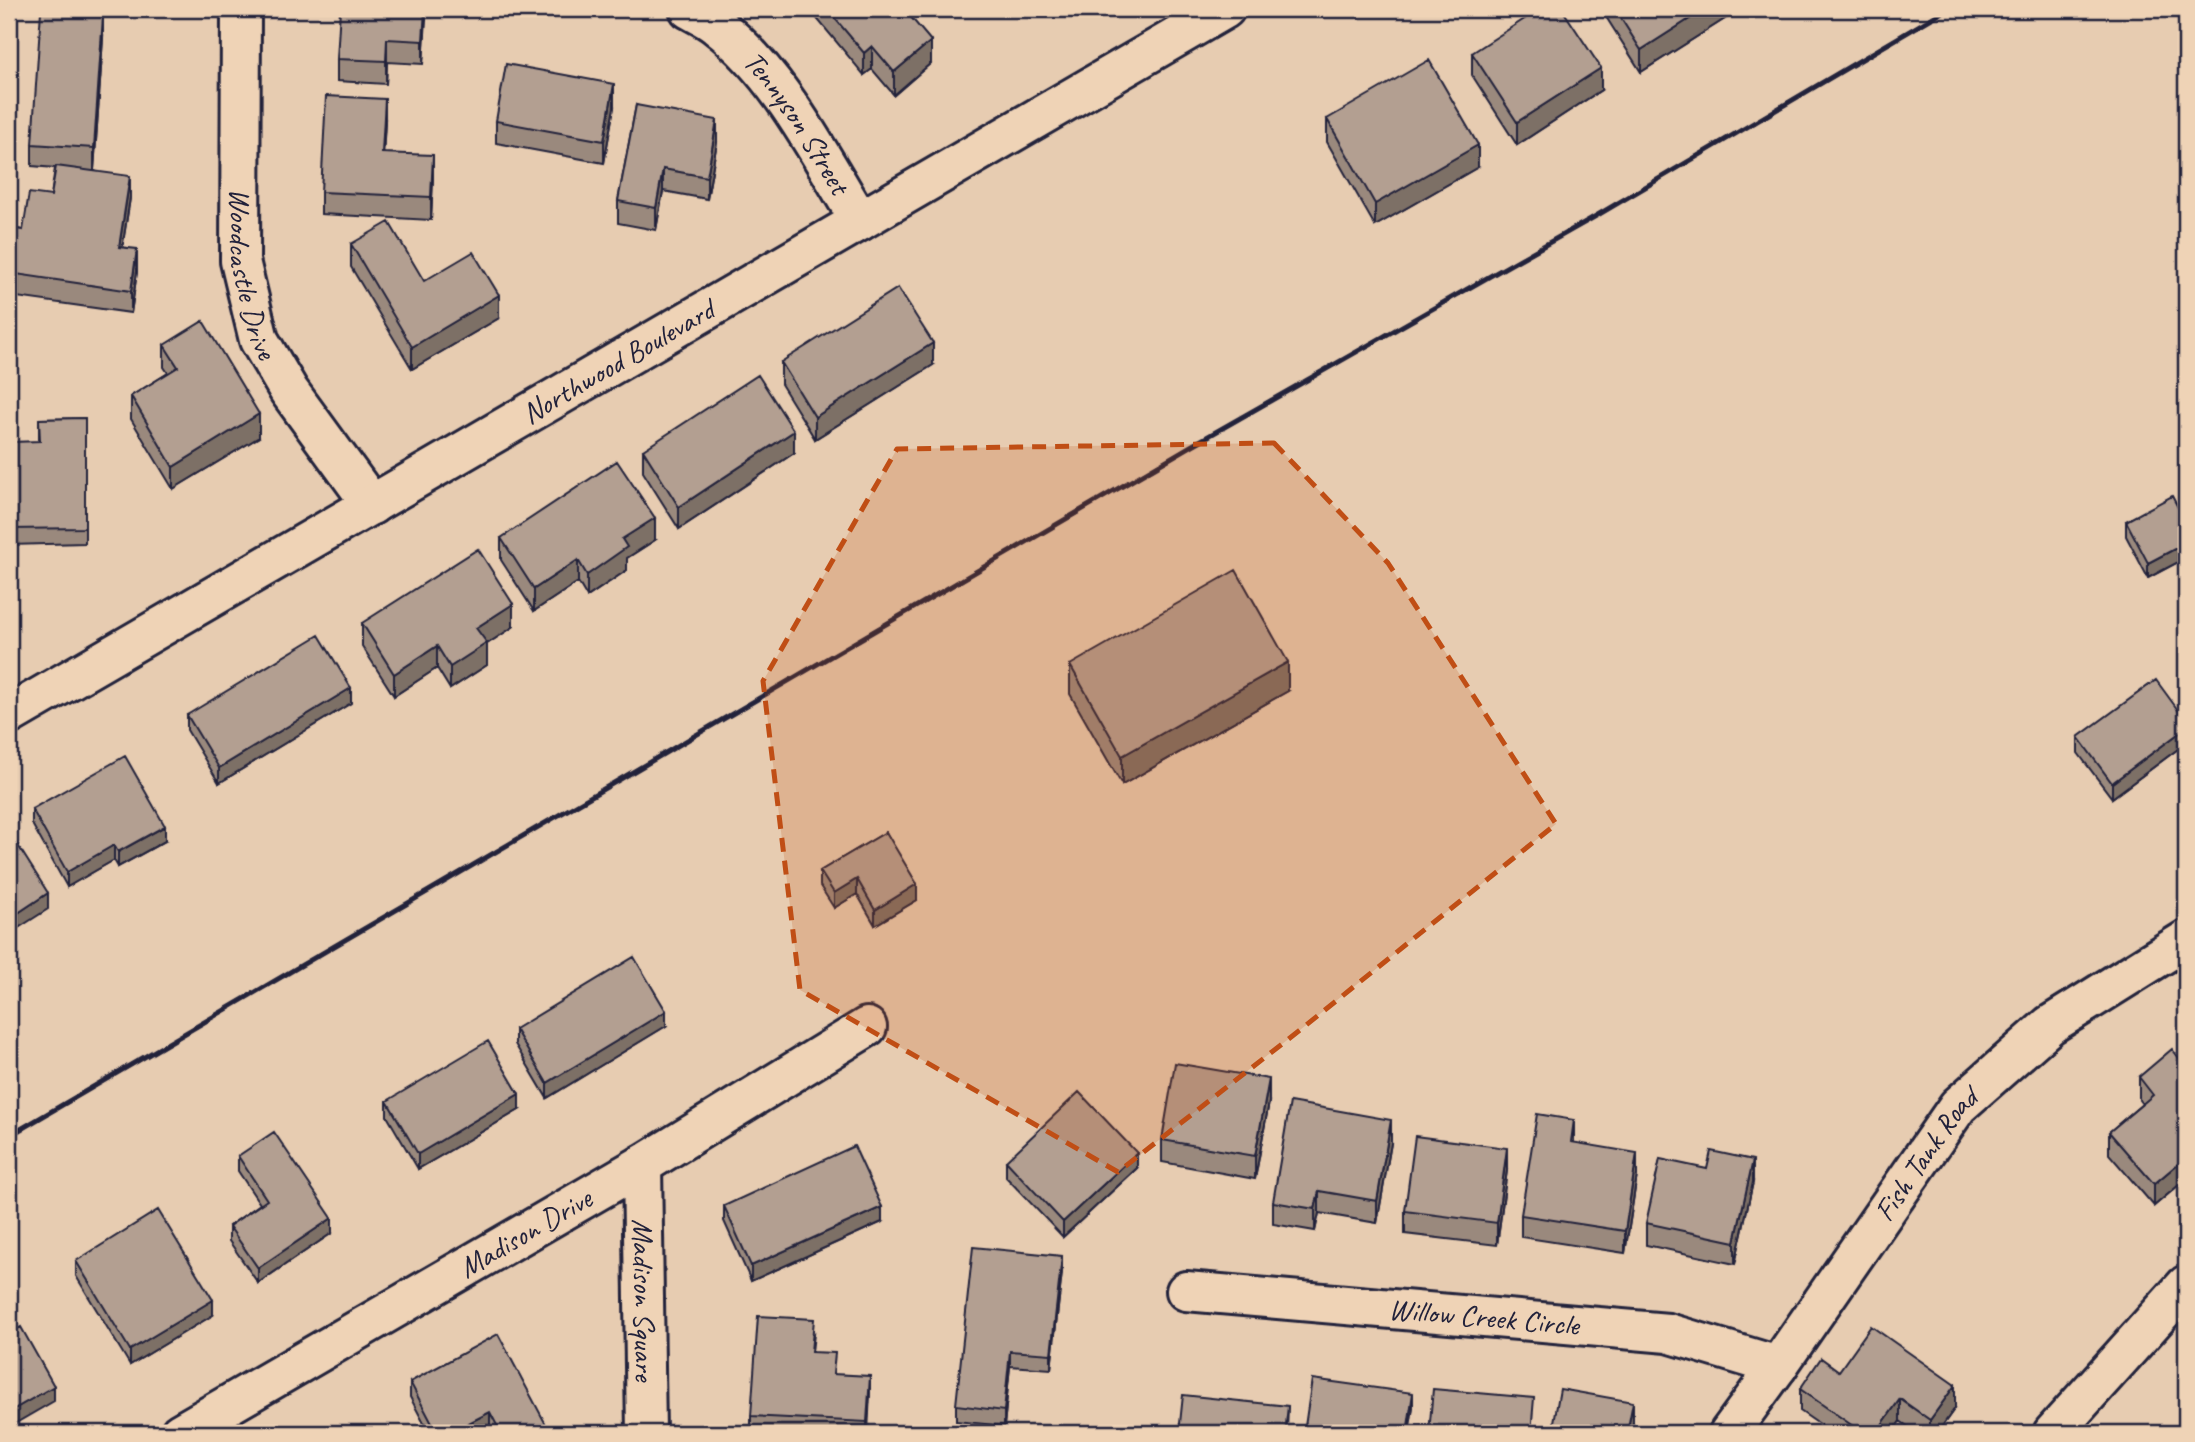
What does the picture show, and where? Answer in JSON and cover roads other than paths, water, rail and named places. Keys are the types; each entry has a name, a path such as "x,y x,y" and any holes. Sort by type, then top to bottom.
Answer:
{"street":[{"name":"Woodcastle Drive","path":"241,9 240,261 259,340 289,390 372,505"},
{"name":"Tennyson Street","path":"689,9 717,25 748,54 782,96 860,221"},
{"name":"Northwood Boulevard","path":"9,715 1225,9"},
{"name":"Fish Tank Road","path":"1729,1433 1779,1366 1958,1106 2050,1025 2186,940"},
{"name":"Madison Drive","path":"180,1433 642,1165 867,1027"},
{"name":"Madison Square","path":"642,1165 646,1433"},
{"path":"2053,1433 2186,1284"},
{"name":"Willow Creek Circle","path":"1186,1291 1668,1333 1779,1366"}],"railway":[{"path":"9,1136 1191,446 1596,216 1947,9"}]}
